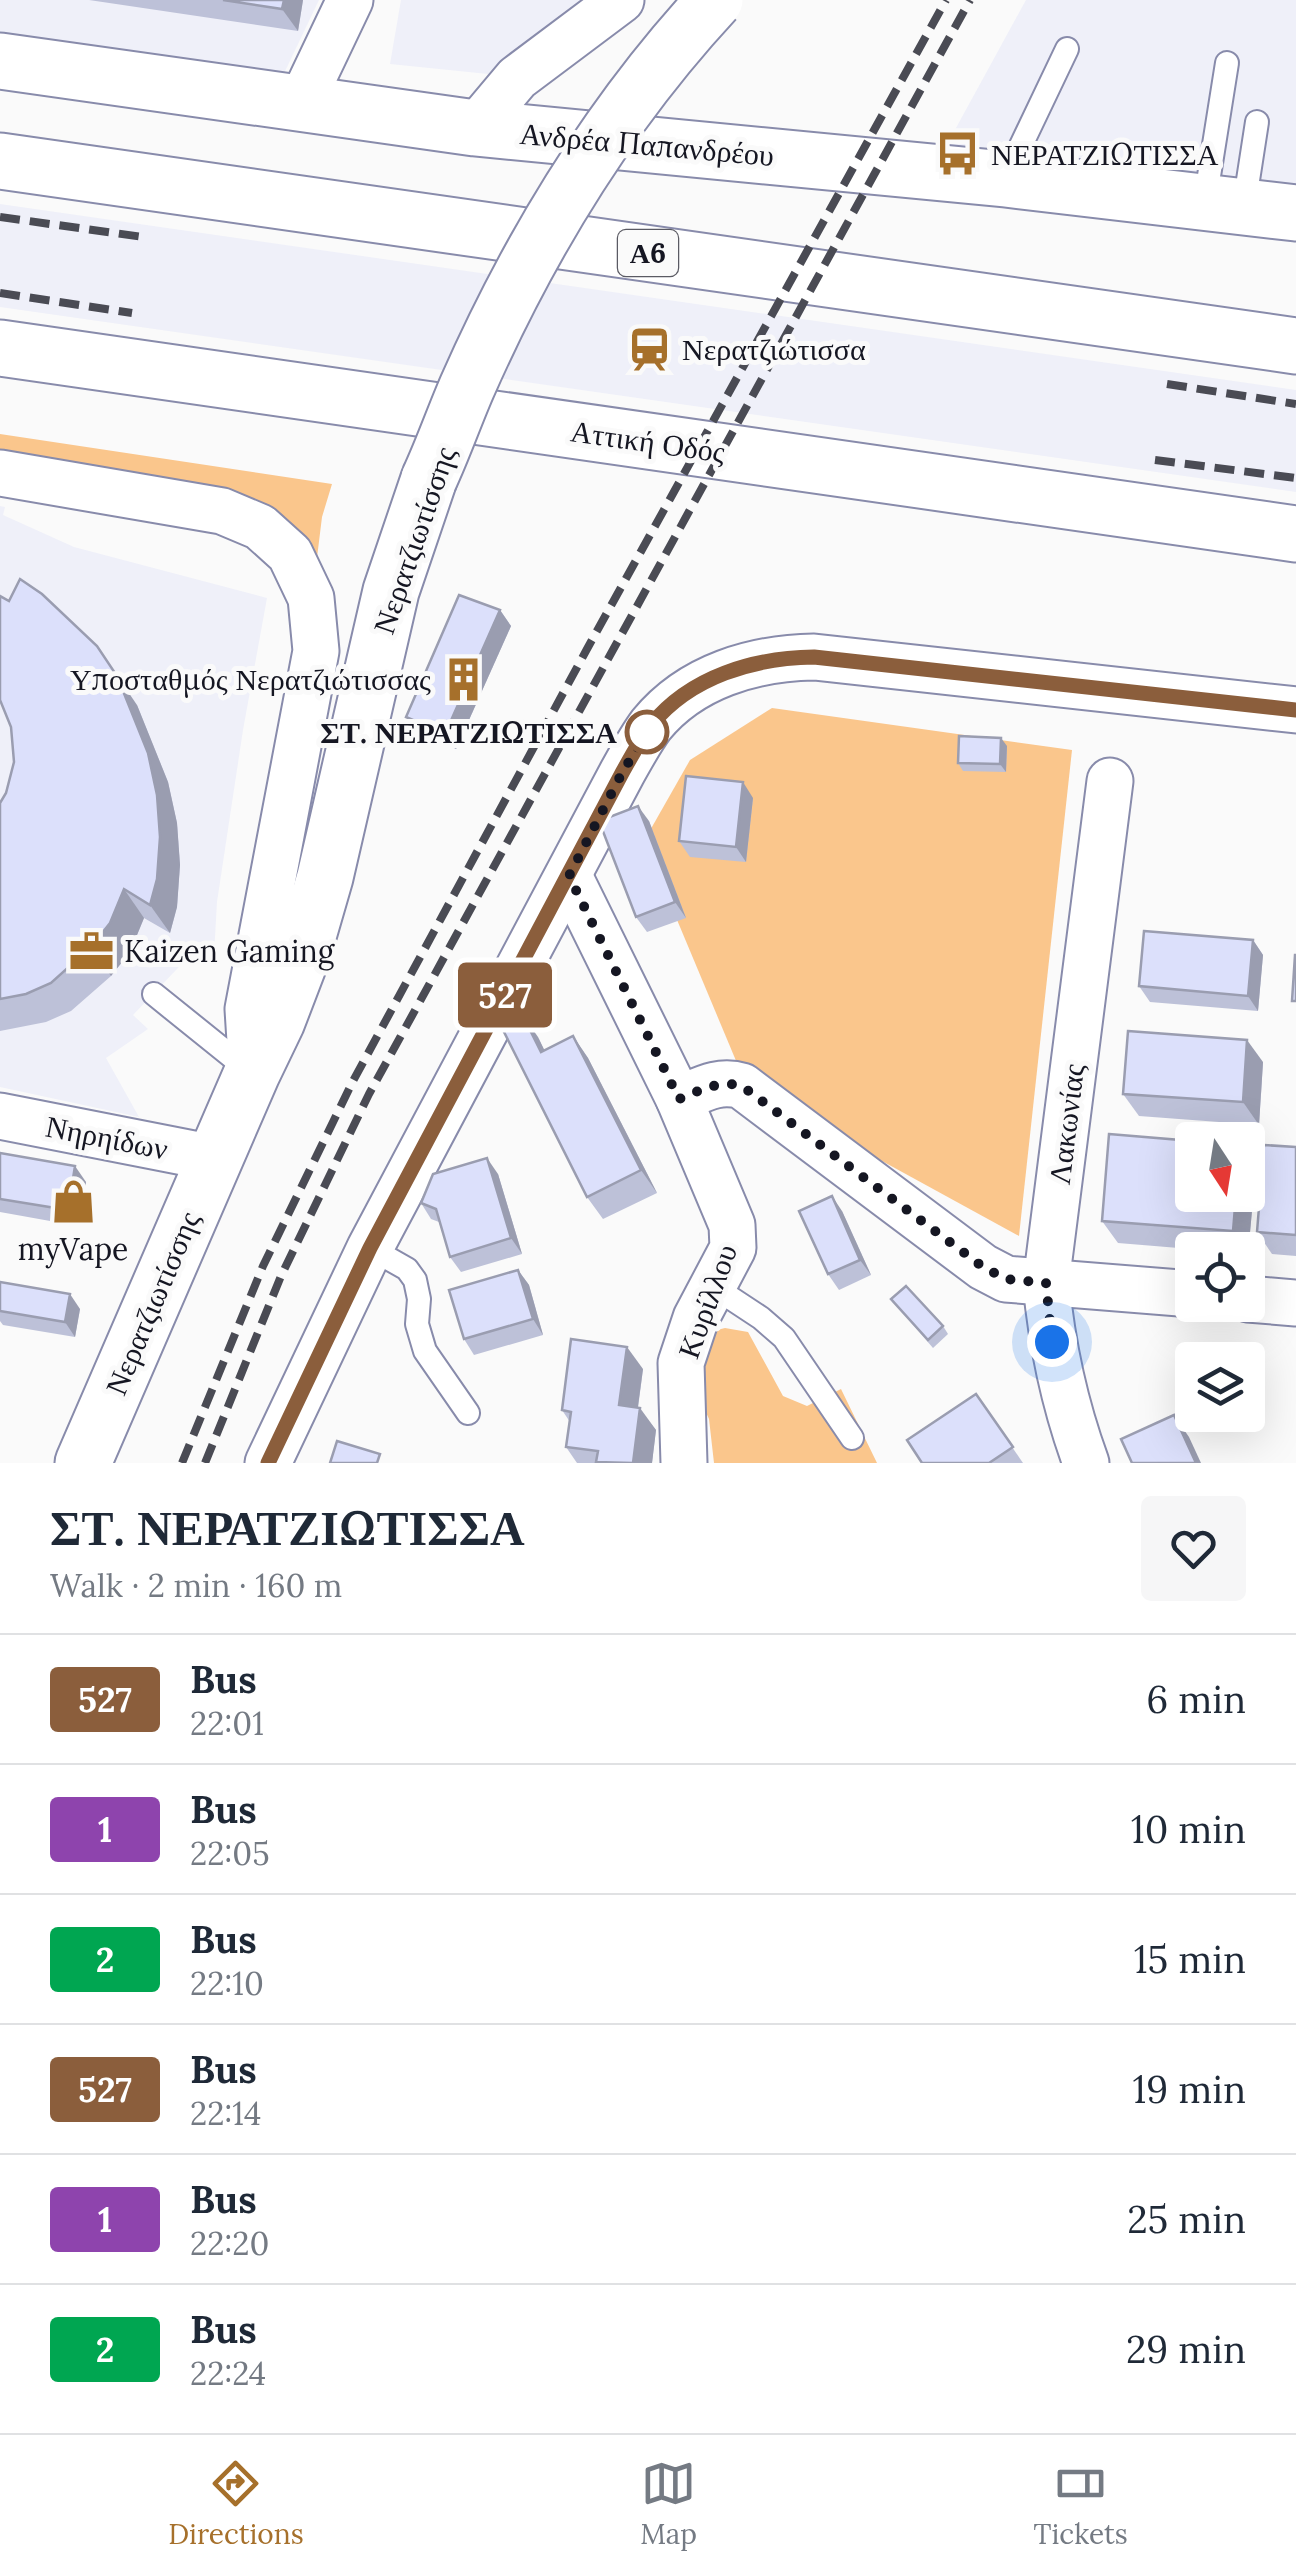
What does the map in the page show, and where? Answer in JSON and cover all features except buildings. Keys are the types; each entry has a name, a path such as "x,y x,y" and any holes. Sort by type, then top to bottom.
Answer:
{"main road":[{"name":"Νερατζιωτίσσης","path":"82,1463 304,953 326,877 391,591 467,388 528,265 613,123 670,49 716,0"},
{"name":"Ανδρέα Παπανδρέου","path":"0,61 475,128 1005,179 1248,207"},
{"name":"Α6","path":"0,161 1296,346"},
{"name":"Αττική Οδός","path":"0,348 1296,534"}],"street":[{"path":"300,105 350,0"},
{"path":"475,128 516,78 621,0"},
{"path":"0,472 222,511 260,527 290,554 311,598 316,651 248,1009 252,1072"},
{"path":"268,1463 370,1248 622,773 652,725 690,689 742,667 776,658 814,657 1296,710"},
{"name":"Λακωνίας","path":"1086,1463 1060,1381 1046,1283 1110,780"},
{"name":"Κυρίλλου","path":"569,876 679,1099 732,1225 733,1248 688,1337 682,1363 684,1463"},
{"path":"679,1099 728,1082 742,1086 983,1267 1006,1279 1175,1293"},
{"name":"Νηρηίδων","path":"0,1116 214,1158"},
{"path":"1265,1300 1296,1303"}],"lane":[{"path":"1005,179 1068,48"},
{"path":"1227,63 1248,207"},
{"path":"1248,207 1257,122"},
{"path":"154,994 252,1072"},
{"path":"370,1248 406,1269 415,1280 419,1299 417,1324 424,1351 468,1413"},
{"path":"714,1287 784,1338 852,1438"}],"shaded area":[{"path":"0,0 319,0 278,86 0,44"},
{"path":"401,0 581,0 488,74 390,64"},
{"path":"1026,0 1296,0 1296,196 939,159"},
{"path":"0,204 1296,390 1296,492 0,307"},
{"path":"0,434 332,484 322,517 314,582 281,531 0,459"},
{"path":"0,506 5,507 3,515 74,547 267,598 217,902 214,955 198,947 133,1015 148,1029 106,1058 139,1117 0,1087"},
{"path":"772,708 1072,750 1019,1236 747,1087 644,841 690,760"},
{"path":"725,1328 748,1332 783,1396 807,1406 841,1389 877,1463 714,1463 709,1419 693,1384 705,1333"}],"railway":[{"path":"182,1463 263,1266 353,1081 946,0"},
{"path":"205,1463 281,1276 369,1094 970,0"},
{"path":"0,217 143,237"},
{"path":"0,293 132,313"},
{"path":"1167,384 1296,404"},
{"path":"1155,460 1296,478"}],"bus line":[{"name":"527","path":"268,1463 370,1248 622,773 652,725 690,689 742,667 776,658 814,657 1296,710"}],"place":[{"name":"ΝΕΡΑΤΖΙΩΤΙΣΣΑ","path":"958,154"},
{"name":"Νερατζιώτισσα","path":"649,349"},
{"name":"Υποσταθμός Νερατζιώτισσας","path":"464,679"},
{"name":"ΣΤ. ΝΕΡΑΤΖΙΩΤΙΣΣΑ","path":"647,732"},
{"name":"Kaizen Gaming","path":"91,951"},
{"name":"myVape","path":"73,1202"}],"route":[{"path":"647,732 569,876 679,1099 728,1082 742,1086 983,1267 1006,1279 1046,1283 1052,1342"}]}
